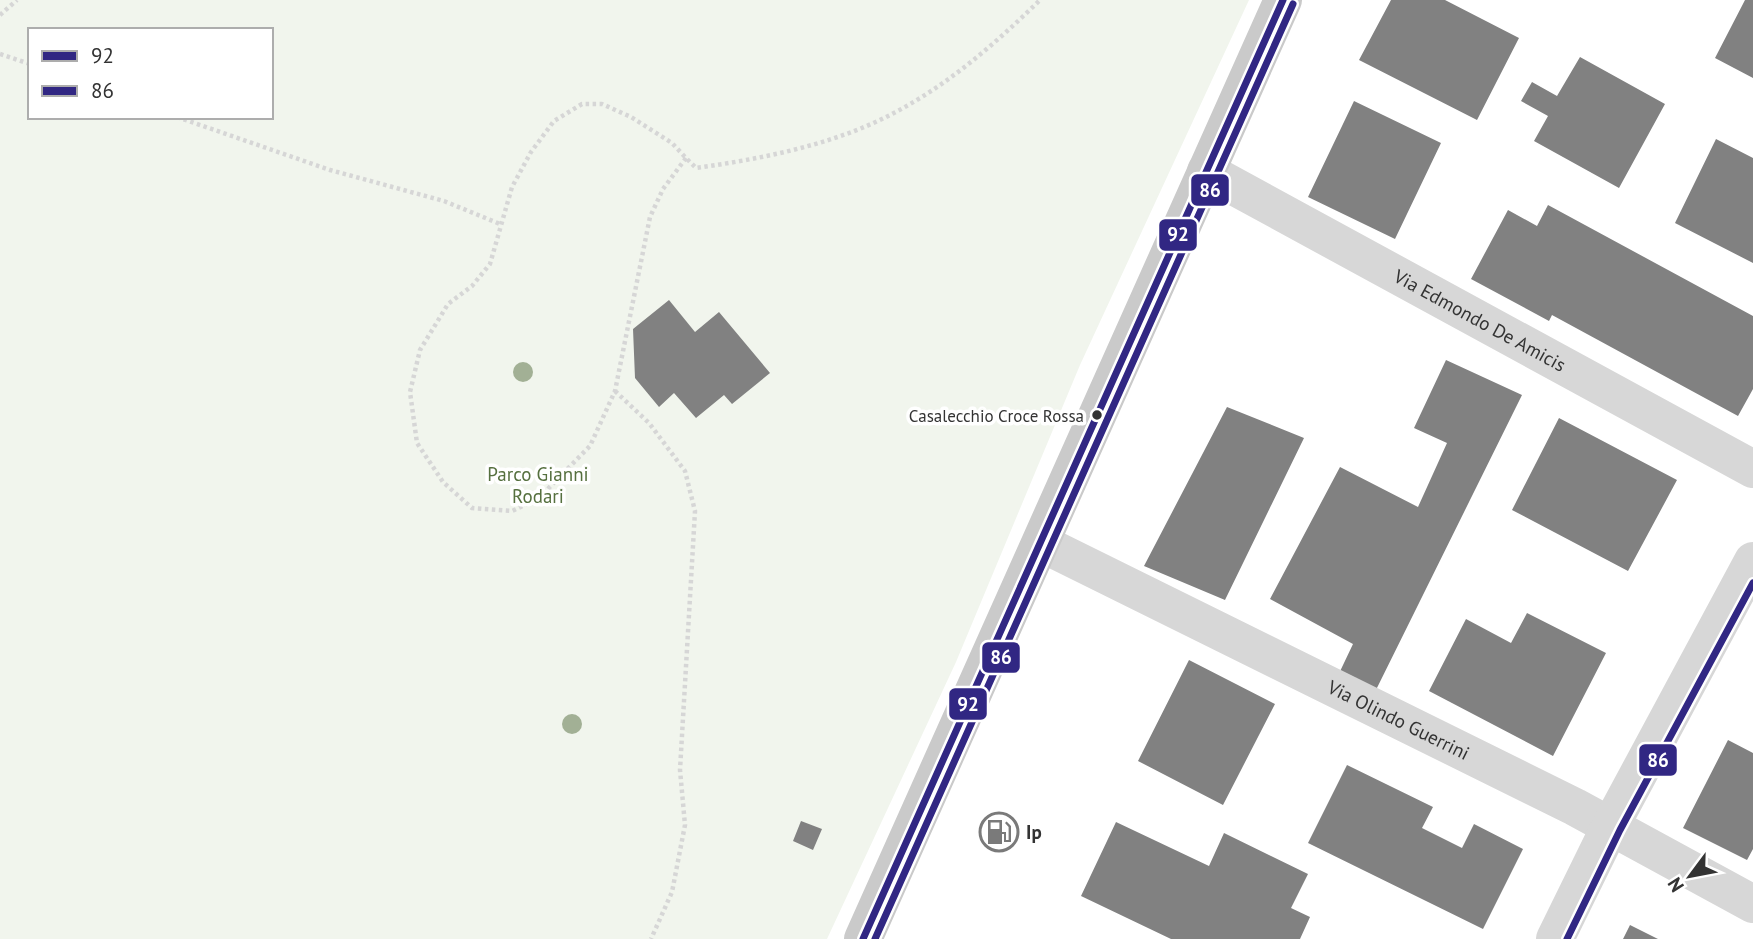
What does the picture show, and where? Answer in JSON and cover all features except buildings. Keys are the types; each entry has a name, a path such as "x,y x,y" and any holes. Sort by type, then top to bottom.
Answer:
{"main road":[{"path":"863,939 1283,0"}],"street":[{"name":"Via Edmondo De Amicis","path":"1206,171 1753,469"},
{"name":"Via Olindo Guerrini","path":"1041,543 1611,825 1753,904"},
{"path":"1555,939 1611,825 1753,561"}],"path":[{"path":"0,15 16,0"},
{"path":"686,158 663,189 650,217 615,391 590,446 538,499 512,511 471,508 443,482 417,443 410,391 420,350 448,304 472,286 490,264 512,187 531,152 554,121 582,104 602,104 631,117 672,143 686,158 696,169 782,153 890,115 958,73 1040,0"},
{"path":"0,54 28,63"},
{"path":"183,119 330,170 444,201 500,224"},
{"path":"615,391 649,423 685,471 695,511 680,758 685,825 672,892 651,939"}],"green space":[{"name":"Parco Gianni Rodari","path":"0,0 1249,0 1080,365 956,662 827,939 0,939"}],"transit line":[{"name":"92","path":"863,939 1283,0"},
{"name":"86","path":"875,939 1293,4"},
{"name":"86","path":"1567,939 1620,830 1753,583"}],"place":[{"name":"Casalecchio Croce Rossa","path":"1097,415"},
{"name":"Ip","path":"999,832"}]}
